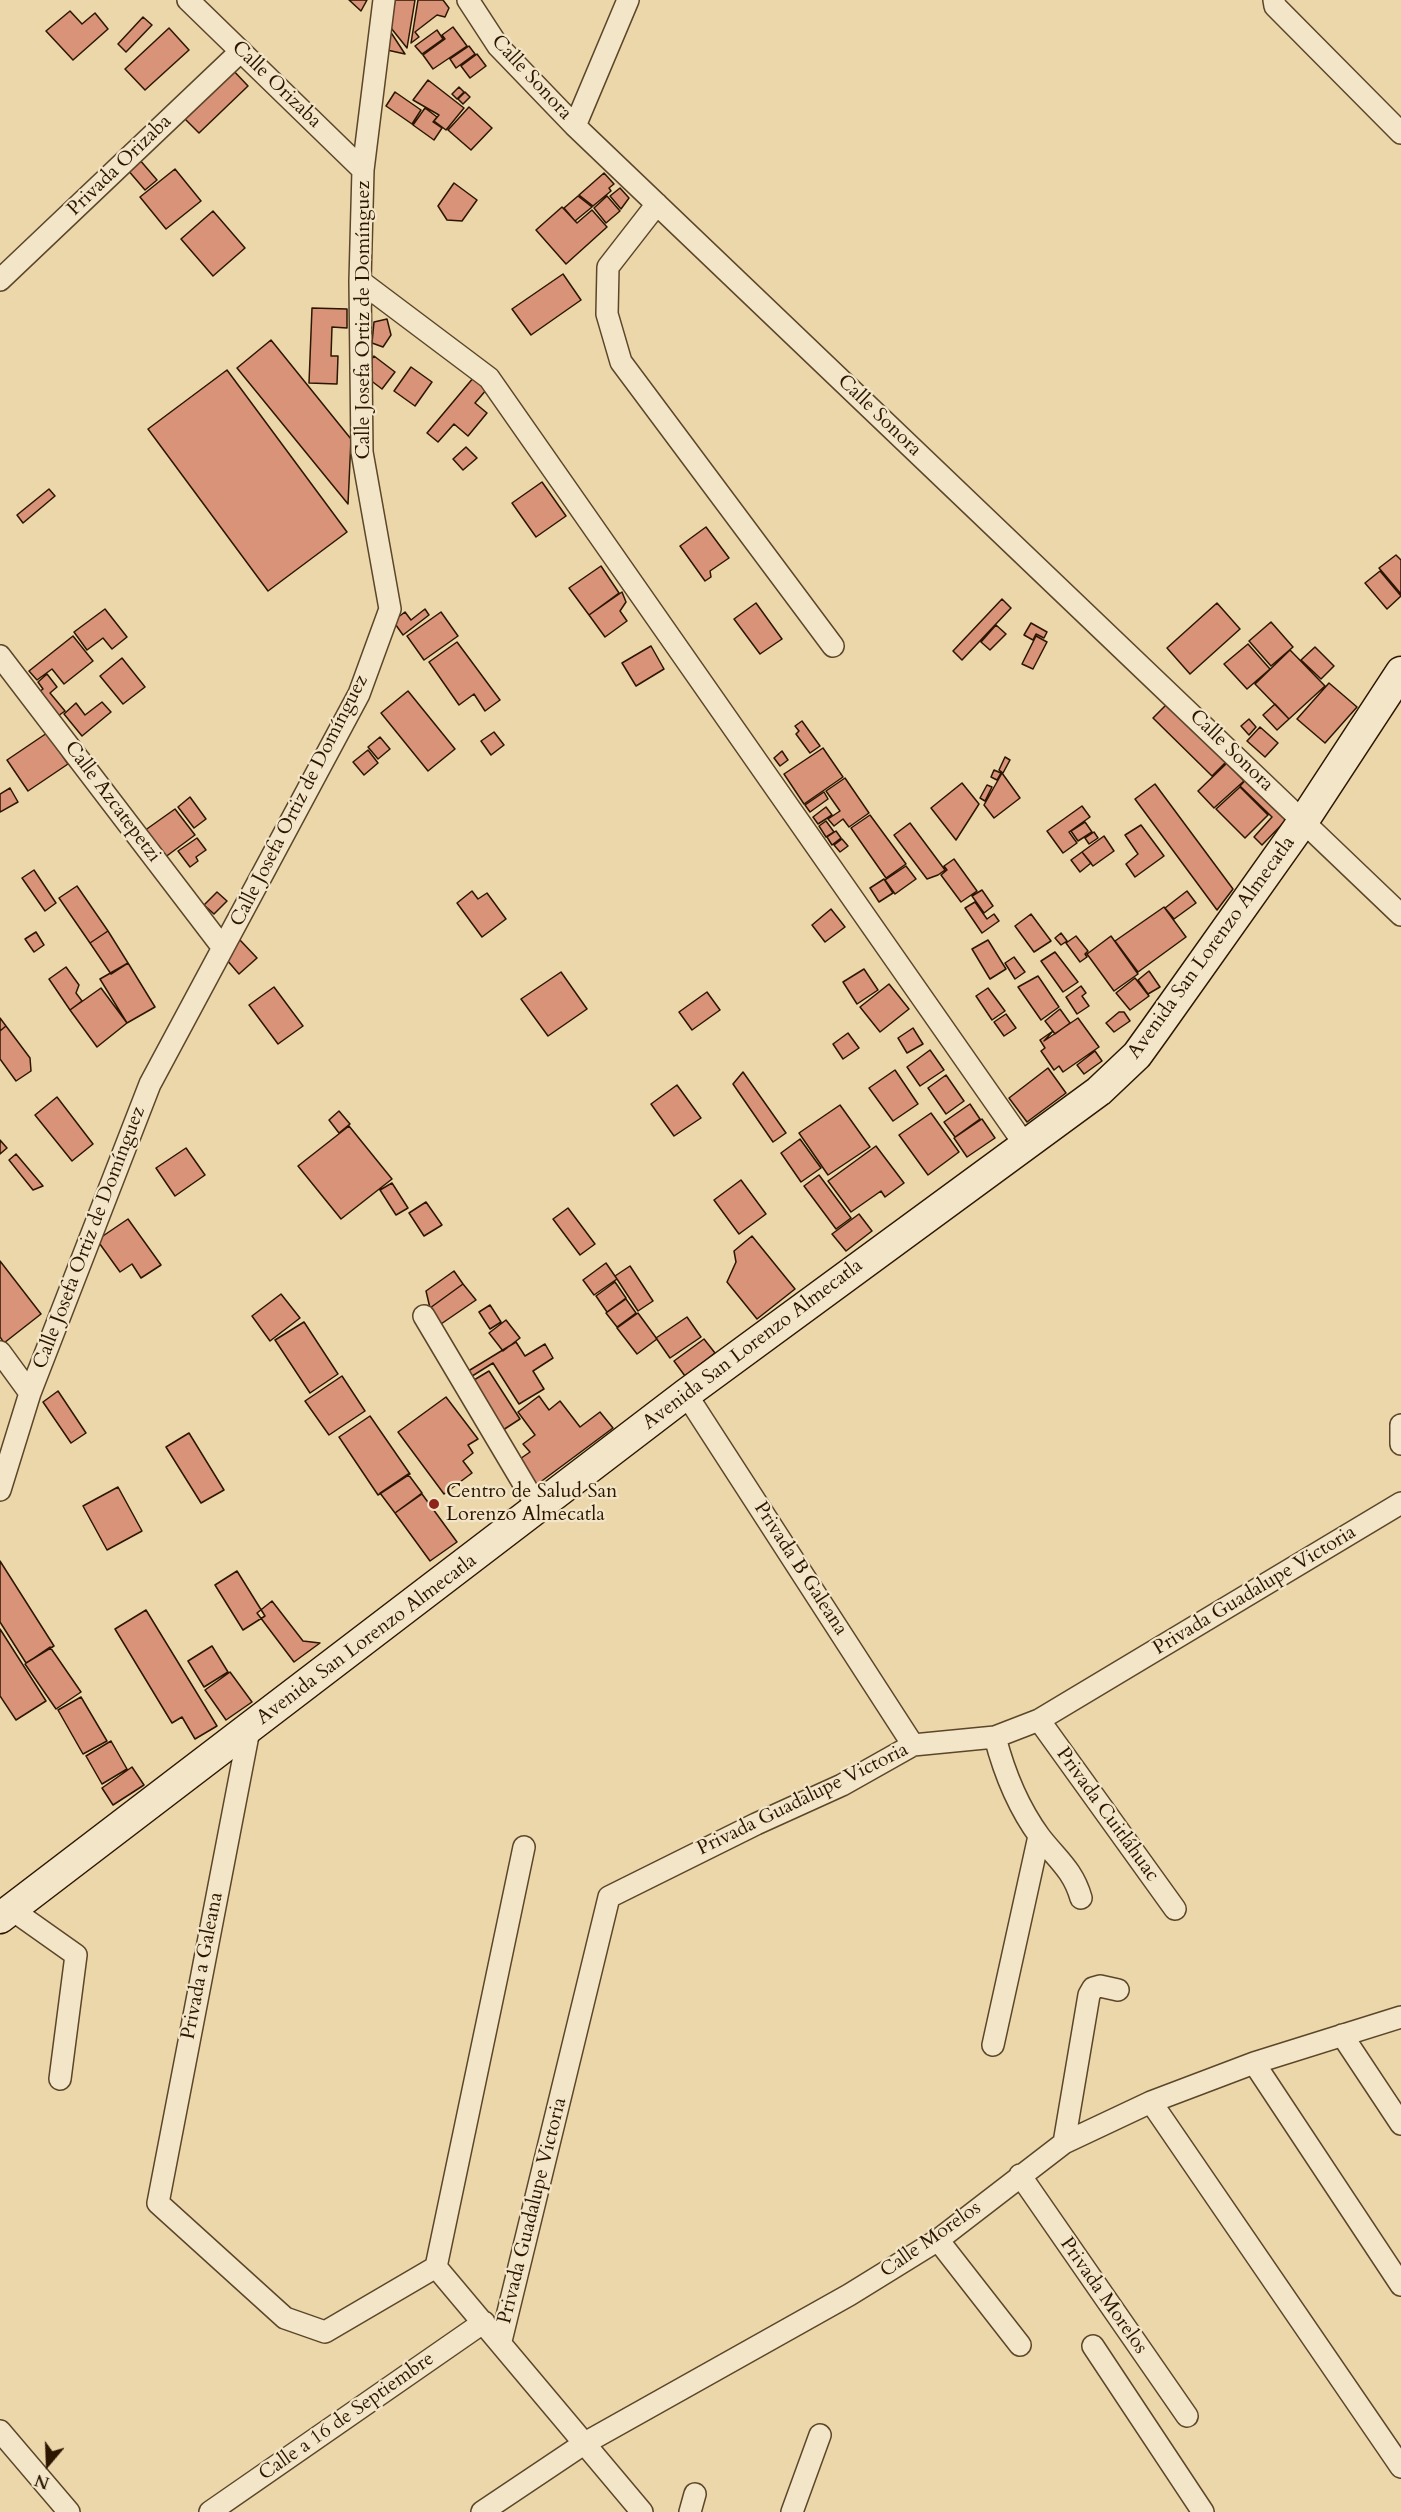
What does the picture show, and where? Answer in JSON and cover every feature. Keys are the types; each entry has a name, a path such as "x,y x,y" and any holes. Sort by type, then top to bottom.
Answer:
{"main road":[{"name":"Avenida San Lorenzo Almecatla","path":"5,1914 249,1730 686,1394 1099,1091 1137,1055 1304,820 1401,672"}],"street":[{"name":"Calle Orizaba","path":"188,0 363,170"},
{"name":"Calle Josefa Ortiz de Domínguez","path":"0,1490 30,1393 150,1083 359,694 390,609 362,452 360,281 363,170 384,0"},
{"name":"Calle Sonora","path":"468,0 498,46 575,126 1401,915"},
{"path":"575,126 627,0"},
{"path":"1274,3 1401,133"},
{"name":"Privada Orizaba","path":"0,280 241,51"},
{"path":"657,204 608,267 607,314 621,362 833,646"},
{"path":"360,281 489,378 1025,1145"},
{"name":"Calle Azcatepetzi","path":"0,656 223,948"},
{"path":"424,1316 538,1508"},
{"path":"0,1352 30,1393"},
{"name":"Privada B Galeana","path":"686,1394 913,1745"},
{"path":"1401,1425 1401,1444"},
{"name":"Privada Guadalupe Victoria","path":"501,2342 609,1897 756,1824 842,1785 913,1745 995,1737 1039,1720 1401,1503"},
{"name":"Privada Cuitláhuac","path":"1039,1720 1175,1910"},
{"name":"Privada a Galeana","path":"249,1730 158,2203 285,2318 325,2332 435,2267"},
{"path":"995,1737 1005,1776 1039,1836 1076,1879 1081,1898"},
{"path":"993,2045 1039,1836"},
{"path":"524,1847 435,2267 501,2342 642,2512"},
{"path":"5,1914 76,1955 60,2079"},
{"path":"1064,2143 1089,1995 1093,1988 1100,1986 1118,1990"},
{"name":"Calle Morelos","path":"482,2512 585,2443 849,2295 938,2240 1064,2143 1151,2102 1254,2062 1401,2017"},
{"path":"1342,2035 1401,2124"},
{"path":"1254,2062 1401,2285"},
{"path":"1151,2102 1401,2467"},
{"name":"Privada Morelos","path":"1020,2175 1187,2416"},
{"path":"938,2240 1020,2345"},
{"name":"Calle a 16 de Septiembre","path":"210,2512 484,2322"},
{"path":"1093,2346 1203,2512"},
{"path":"0,2431 69,2512"},
{"path":"792,2512 820,2435"}],"building":[{"path":"349,0 367,0 361,11"},
{"path":"395,0 415,0 407,48 391,28"},
{"path":"418,0 443,0 449,8 445,17 437,15 415,32 419,37 411,43"},
{"path":"70,11 82,24 95,13 108,29 73,60 46,31"},
{"path":"143,17 152,25 126,52 118,44"},
{"path":"453,27 467,46 433,69 423,55 445,39 442,35"},
{"path":"169,28 189,50 145,90 125,69"},
{"path":"437,30 443,39 422,54 415,46"},
{"path":"390,31 405,54 387,50"},
{"path":"469,46 475,54 456,68 450,59"},
{"path":"477,54 486,66 470,78 461,66"},
{"path":"231,68 248,86 199,133 182,116"},
{"path":"428,80 464,108 446,130 434,121 439,115 413,100"},
{"path":"459,87 464,92 457,99 452,94"},
{"path":"395,92 421,110 412,124 386,106"},
{"path":"465,92 470,97 463,104 458,99"},
{"path":"469,107 492,128 471,150 448,130"},
{"path":"425,108 437,117 433,122 442,128 434,140 413,125"},
{"path":"139,159 157,180 145,190 127,169"},
{"path":"175,169 201,201 166,229 140,197"},
{"path":"604,173 614,184 609,188 611,191 593,206 579,195"},
{"path":"454,183 477,200 462,221 447,220 438,206"},
{"path":"620,188 629,198 621,209 610,196"},
{"path":"578,196 592,207 575,221 564,208"},
{"path":"607,196 620,211 606,223 594,208"},
{"path":"562,207 577,223 592,210 607,227 566,264 536,230"},
{"path":"213,211 245,248 213,276 181,239"},
{"path":"563,274 581,300 531,335 512,309"},
{"path":"312,308 347,309 347,328 332,327 331,356 338,356 337,384 309,383"},
{"path":"387,319 391,335 383,347 372,343 374,322"},
{"path":"271,340 351,439 348,504 237,368"},
{"path":"374,356 395,372 382,389 361,373"},
{"path":"411,367 432,382 415,406 394,391"},
{"path":"227,370 347,532 268,591 148,429"},
{"path":"474,377 487,389 475,403 487,413 468,436 454,424 438,442 427,433"},
{"path":"466,447 477,458 463,470 453,459"},
{"path":"542,482 566,516 536,537 512,503"},
{"path":"49,489 55,496 23,523 17,515"},
{"path":"706,527 729,558 710,571 711,577 705,581 680,546"},
{"path":"1396,555 1401,560 1401,594 1379,568"},
{"path":"601,566 619,593 589,615 569,588"},
{"path":"1380,571 1401,596 1387,609 1365,583"},
{"path":"622,592 626,602 620,611 627,621 605,637 589,615"},
{"path":"1002,599 1011,608 962,660 953,651"},
{"path":"756,603 782,639 760,654 734,619"},
{"path":"1217,603 1240,629 1190,674 1167,648"},
{"path":"105,609 127,637 112,649 103,638 87,650 74,632"},
{"path":"425,609 429,615 403,635 393,621 405,612 411,620"},
{"path":"441,612 458,636 424,660 407,636"},
{"path":"1271,622 1293,647 1271,666 1249,641"},
{"path":"1031,623 1047,632 1044,638 1036,634 1033,640 1024,635"},
{"path":"996,625 1006,634 990,650 981,642"},
{"path":"73,636 93,661 64,684 52,669 37,680 29,671"},
{"path":"1036,636 1047,642 1033,669 1022,664"},
{"path":"457,642 500,700 485,711 474,694 459,705 429,662"},
{"path":"1248,644 1270,669 1247,689 1224,664"},
{"path":"651,646 664,669 636,686 622,663"},
{"path":"1315,647 1334,666 1321,679 1301,660"},
{"path":"1290,650 1325,686 1289,719 1255,684"},
{"path":"122,658 145,687 123,704 100,676"},
{"path":"47,674 57,687 50,693 65,711 58,716 39,692 43,689 38,682"},
{"path":"1329,683 1357,707 1325,743 1297,719"},
{"path":"408,691 455,749 428,771 381,713"},
{"path":"1170,701 1229,759 1212,776 1153,718"},
{"path":"102,702 111,712 82,736 64,714 76,703 85,715"},
{"path":"1275,704 1289,719 1277,730 1263,715"},
{"path":"1249,719 1256,727 1249,735 1241,726"},
{"path":"802,721 820,746 810,753 796,734 799,731 795,726"},
{"path":"1260,727 1278,743 1265,757 1247,741"},
{"path":"494,732 504,745 491,755 481,741"},
{"path":"47,733 68,764 28,791 7,760"},
{"path":"380,737 390,749 378,759 368,747"},
{"path":"823,748 843,777 804,804 784,774"},
{"path":"368,750 378,763 364,775 353,762"},
{"path":"782,751 788,760 780,766 774,758"},
{"path":"1005,757 1010,760 1003,773 999,770"},
{"path":"1227,763 1244,781 1214,808 1198,791"},
{"path":"994,770 1001,773 997,780 991,777"},
{"path":"1002,773 1020,798 994,818 984,805"},
{"path":"1251,774 1293,813 1262,845 1254,837 1272,817 1240,786"},
{"path":"845,778 869,813 849,827 843,819 834,826 828,819 840,811 826,791"},
{"path":"962,783 979,804 956,840 931,808"},
{"path":"1155,784 1233,889 1217,910 1135,799"},
{"path":"987,785 992,787 985,801 980,798"},
{"path":"1240,787 1268,815 1245,838 1216,809"},
{"path":"10,788 18,802 0,812 0,794"},
{"path":"824,792 828,799 810,812 805,805"},
{"path":"190,797 206,819 194,828 178,807"},
{"path":"1082,806 1090,817 1069,832 1077,843 1063,853 1047,831"},
{"path":"826,807 832,815 818,824 813,817"},
{"path":"175,809 195,835 164,858 144,831"},
{"path":"870,815 906,864 886,878 851,828"},
{"path":"826,821 834,832 826,837 819,826"},
{"path":"1085,822 1092,832 1078,841 1071,831"},
{"path":"910,823 945,870 938,875 927,879 894,835"},
{"path":"1141,825 1164,856 1135,877 1126,864 1138,854 1125,835"},
{"path":"836,831 841,838 832,845 827,837"},
{"path":"1094,832 1098,838 1089,844 1085,838"},
{"path":"1104,836 1114,851 1093,866 1082,852"},
{"path":"197,838 206,850 196,857 198,861 190,867 178,851"},
{"path":"842,839 848,846 840,852 834,845"},
{"path":"1082,852 1091,863 1080,872 1071,860"},
{"path":"954,859 977,891 961,902 941,875 947,870 944,866"},
{"path":"906,866 916,879 895,894 885,880"},
{"path":"34,870 56,903 45,911 22,878"},
{"path":"884,879 893,893 879,902 870,888"},
{"path":"77,886 108,931 90,943 59,898"},
{"path":"982,890 993,906 984,913 972,896"},
{"path":"472,891 478,899 487,893 506,919 482,937 457,903"},
{"path":"1187,891 1196,903 1174,919 1165,908"},
{"path":"217,892 227,901 214,914 204,905"},
{"path":"975,902 987,919 994,914 999,921 982,933 965,908"},
{"path":"1164,907 1186,937 1138,972 1115,941"},
{"path":"831,909 845,927 825,942 812,925"},
{"path":"1031,914 1051,941 1034,952 1015,926"},
{"path":"108,931 128,963 111,974 90,943"},
{"path":"36,932 44,945 34,952 25,939"},
{"path":"1061,933 1067,941 1061,945 1055,938"},
{"path":"1076,936 1088,951 1085,954 1087,957 1080,962 1066,943"},
{"path":"1111,936 1138,974 1114,991 1087,954"},
{"path":"239,939 257,958 239,974 226,959"},
{"path":"988,940 1006,969 990,979 972,949"},
{"path":"1055,952 1078,982 1063,992 1041,961"},
{"path":"1014,957 1025,972 1015,979 1005,963"},
{"path":"128,963 155,1007 127,1023 100,979"},
{"path":"66,967 79,985 76,993 82,1001 70,1010 49,979"},
{"path":"864,969 878,990 857,1004 843,982"},
{"path":"1149,971 1160,987 1148,994 1138,980"},
{"path":"561,972 587,1009 548,1036 521,999"},
{"path":"1038,976 1059,1007 1041,1020 1018,987"},
{"path":"1135,978 1149,996 1130,1010 1116,993"},
{"path":"889,984 909,1009 880,1032 860,1007"},
{"path":"1081,986 1086,993 1082,996 1089,1006 1077,1014 1066,997"},
{"path":"274,987 303,1026 278,1044 249,1005"},
{"path":"101,988 127,1023 97,1047 70,1010"},
{"path":"988,988 1005,1011 992,1020 976,996"},
{"path":"707,992 720,1010 692,1030 679,1012"},
{"path":"1060,1009 1070,1023 1055,1034 1045,1021"},
{"path":"1119,1012 1124,1012 1130,1021 1114,1032 1106,1023"},
{"path":"1006,1014 1016,1028 1004,1036 994,1022"},
{"path":"0,1018 6,1026 0,1031"},
{"path":"1078,1018 1099,1047 1063,1072 1059,1066 1054,1070 1041,1051 1045,1048 1040,1040 1053,1031 1044,1041"},
{"path":"6,1026 30,1058 31,1071 16,1081 0,1059 0,1031"},
{"path":"913,1028 923,1044 907,1053 898,1038"},
{"path":"848,1033 859,1048 843,1059 833,1044"},
{"path":"930,1050 944,1070 920,1086 907,1067"},
{"path":"1095,1051 1102,1061 1084,1074 1077,1065"},
{"path":"1048,1068 1066,1093 1027,1122 1009,1098"},
{"path":"895,1070 918,1104 893,1121 869,1088"},
{"path":"743,1072 786,1133 773,1142 733,1084"},
{"path":"946,1075 964,1101 946,1114 928,1088"},
{"path":"677,1085 701,1118 674,1136 651,1104"},
{"path":"57,1097 93,1144 72,1161 35,1115"},
{"path":"970,1104 980,1119 955,1137 944,1122"},
{"path":"840,1105 870,1147 828,1175 799,1133"},
{"path":"339,1111 350,1124 339,1133 329,1120"},
{"path":"931,1113 959,1152 928,1175 899,1135"},
{"path":"982,1119 995,1138 967,1157 954,1138"},
{"path":"349,1126 392,1179 341,1219 298,1166"},
{"path":"800,1139 821,1168 801,1182 781,1153"},
{"path":"0,1140 7,1148 0,1154"},
{"path":"876,1146 904,1183 885,1197 881,1191 851,1212 828,1181"},
{"path":"186,1148 205,1175 175,1196 156,1168"},
{"path":"16,1154 43,1186 33,1190 9,1160"},
{"path":"819,1175 851,1218 836,1229 804,1186"},
{"path":"741,1180 766,1214 739,1234 714,1200"},
{"path":"392,1183 408,1208 396,1215 380,1190"},
{"path":"426,1202 442,1225 424,1236 409,1213"},
{"path":"568,1208 595,1244 580,1255 553,1219"},
{"path":"859,1214 872,1231 846,1251 832,1234"},
{"path":"128,1219 161,1265 141,1278 132,1264 120,1272 97,1240"},
{"path":"752,1236 795,1289 757,1319 727,1282 736,1262 734,1251"},
{"path":"0,1261 41,1314 4,1343 0,1337"},
{"path":"606,1263 617,1279 594,1295 583,1280"},
{"path":"630,1266 653,1301 638,1311 615,1276"},
{"path":"454,1271 463,1284 430,1308 426,1291"},
{"path":"615,1282 626,1298 607,1312 596,1296"},
{"path":"463,1284 476,1300 441,1324 430,1308"},
{"path":"281,1294 300,1318 270,1341 252,1316"},
{"path":"626,1299 636,1313 617,1327 606,1313"},
{"path":"490,1305 501,1322 490,1329 479,1312"},
{"path":"638,1313 657,1339 637,1354 617,1328"},
{"path":"687,1317 701,1337 670,1358 656,1338"},
{"path":"506,1320 520,1338 503,1351 489,1333"},
{"path":"304,1322 338,1374 310,1393 275,1340"},
{"path":"704,1339 715,1353 685,1376 674,1361"},
{"path":"516,1342 525,1356 545,1344 553,1358 533,1371 544,1389 519,1404 493,1363 469,1378 465,1373"},
{"path":"489,1371 520,1419 500,1432 469,1383"},
{"path":"342,1376 365,1411 329,1435 305,1401"},
{"path":"58,1391 86,1433 71,1443 43,1402"},
{"path":"539,1396 549,1410 560,1401 580,1427 600,1412 613,1428 535,1486 517,1461 530,1452 523,1444 535,1435 518,1412"},
{"path":"446,1397 478,1439 468,1445 473,1453 463,1461 472,1473 444,1494 398,1432"},
{"path":"370,1416 410,1474 378,1495 339,1437"},
{"path":"189,1433 224,1490 201,1503 166,1447"},
{"path":"408,1474 422,1493 395,1513 380,1493"},
{"path":"118,1487 142,1531 107,1550 83,1506"},
{"path":"422,1494 457,1542 430,1561 395,1513"},
{"path":"0,1561 54,1646 26,1663 0,1622"},
{"path":"237,1571 265,1616 243,1630 215,1585"},
{"path":"272,1601 303,1641 320,1643 294,1662 257,1613"},
{"path":"146,1610 217,1726 195,1739 182,1717 172,1723 115,1629"},
{"path":"0,1629 46,1701 16,1720 0,1696"},
{"path":"212,1646 228,1672 204,1687 188,1661"},
{"path":"50,1647 81,1692 56,1709 25,1664"},
{"path":"230,1672 252,1702 226,1720 205,1690"},
{"path":"81,1697 107,1741 83,1754 58,1710"},
{"path":"111,1741 127,1769 102,1784 86,1756"},
{"path":"132,1767 144,1785 113,1805 102,1788"}],"place":[{"name":"Centro de Salud San Lorenzo Almecatla","path":"434,1504"}]}
